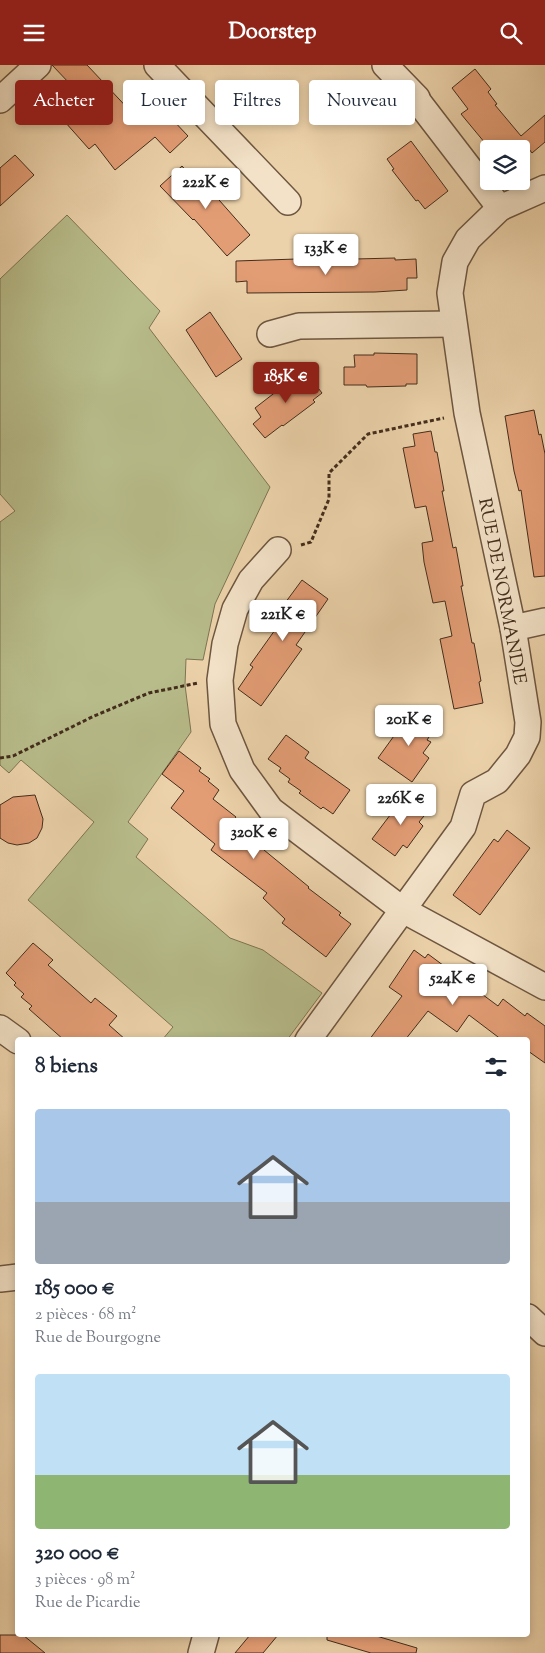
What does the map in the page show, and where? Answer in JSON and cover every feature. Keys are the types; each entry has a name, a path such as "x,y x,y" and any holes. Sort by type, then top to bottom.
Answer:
{"street":[{"path":"0,100 38,65"},
{"path":"157,65 288,202"},
{"path":"385,65 416,97 500,208 545,189"},
{"name":"RUE DE NORMANDIE","path":"310,1037 463,827 473,795 497,781 518,755 527,737 528,722 513,628 467,413 450,293 455,262 468,239 500,208"},
{"path":"270,334 299,326 453,324"},
{"path":"278,550 251,580 235,609 225,644 220,680 223,723 242,770 271,810 403,910 545,987"},
{"path":"513,628 545,621"},
{"path":"0,1028 15,1039"},
{"path":"0,1279 15,1277"},
{"path":"530,1319 545,1333"},
{"path":"201,1653 205,1637"}],"path":[{"path":"278,550 311,542 329,499 329,473 368,434 467,413"},
{"path":"0,758 14,756 94,716 149,693 177,686 220,680"}],"green space":[{"path":"67,215 160,311 149,328 270,487 215,604 203,660 186,659 185,685 191,732 128,822 148,839 136,857 230,938 263,950 322,993 289,1037 165,1037 173,1027 28,900 94,822 21,760 9,773 0,765 0,522 15,511 0,494 0,279"}],"building":[{"path":"52,65 87,65 101,80 66,80"},
{"path":"475,69 491,89 488,92 497,104 495,105 521,136 545,115 545,142 532,153 530,150 530,140 483,140 461,114 468,109 452,88"},
{"path":"113,93 123,103 123,125 178,125 188,136 170,153 155,137 115,170 95,144 89,149 68,125 113,125"},
{"path":"411,141 448,191 425,209 418,200 416,201 392,170 394,169 387,159"},
{"path":"15,155 34,175 0,206 0,168"},
{"path":"182,166 200,186 204,183 250,235 227,256 194,219 160,186"},
{"path":"395,258 395,260 416,259 417,278 407,278 407,290 247,293 247,281 236,282 236,261 297,259 297,262 309,262"},
{"path":"210,312 242,359 216,377 186,330"},
{"path":"374,353 417,354 417,384 367,387 366,385 344,385 344,367 355,367 354,355 374,355"},
{"path":"304,370 322,393 313,400 315,402 265,438 253,424 261,417 255,408"},
{"path":"534,410 545,454 545,576 534,577 521,490 519,491 514,471 505,416"},
{"path":"431,431 435,452 437,452 453,548 456,547 463,586 461,586 481,681 479,682 483,703 454,709 440,639 452,636 445,601 433,603 422,543 433,541 426,506 415,508 403,448 415,446 413,434"},
{"path":"302,580 328,599 296,645 302,649 261,706 238,689 253,667 250,665 275,630 271,627 273,624 271,622"},
{"path":"412,711 435,728 427,740 431,742 423,753 429,758 412,782 378,758"},
{"path":"286,735 309,752 305,758 350,790 333,814 323,807 321,809 299,793 301,791 288,782 290,779 279,771 281,768 268,759"},
{"path":"179,751 201,768 199,771 210,779 208,781 219,790 213,799 236,817 232,822 308,888 341,913 339,915 351,924 326,957 282,923 285,919 263,898 267,893 211,850 215,844 171,808 184,791 162,774"},
{"path":"406,794 429,810 419,822 423,826 407,848 403,845 395,856 372,839"},
{"path":"35,795 43,819 42,828 37,838 29,843 17,845 8,843 0,838 0,805 13,797"},
{"path":"507,830 530,848 480,915 453,895 494,839 498,842"},
{"path":"33,943 53,960 48,965 91,1003 95,998 117,1016 109,1025 123,1037 61,1037 29,1009 32,1006 21,997 24,994 14,985 16,983 6,973"},
{"path":"414,950 425,958 428,954 498,1006 503,999 525,1016 527,1013 545,1026 545,1063 530,1052 530,1037 498,1037 469,1015 457,1032 428,1011 407,1037 371,1037 402,996 389,987"},
{"path":"0,1635 15,1635 15,1637 25,1637 45,1653 0,1653"},
{"path":"248,1637 276,1637 263,1653 235,1653"},
{"path":"327,1637 380,1637 417,1648 416,1653 371,1653 327,1640"}]}
